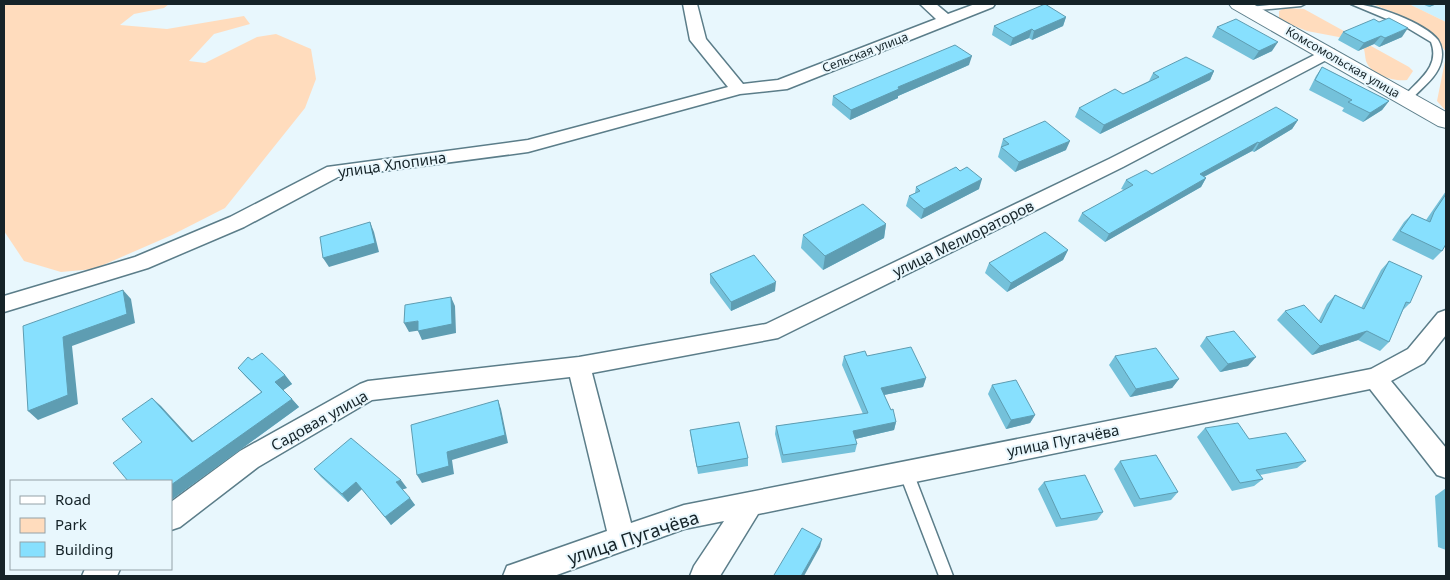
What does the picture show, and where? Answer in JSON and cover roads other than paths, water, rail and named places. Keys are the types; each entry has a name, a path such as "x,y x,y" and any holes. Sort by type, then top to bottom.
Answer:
{"main road":[{"name":"Комсомольская улица","path":"1244,6 1446,121"}],"street":[{"path":"690,4 698,40 739,89"},
{"path":"927,4 946,20"},
{"name":"Сельская улица","path":"739,89 781,84 988,4"},
{"name":"улица Мелиораторов","path":"579,366 770,332 1116,163 1328,53"},
{"name":"улица Хлопина","path":"4,304 141,263 237,222 334,171 528,146 739,89"},
{"name":"улица Пугачёва","path":"517,576 684,517 1375,378 1416,356 1446,319"},
{"path":"579,366 622,539"},
{"name":"Садовая улица","path":"172,517 249,459 368,391 579,366"},
{"path":"1375,378 1446,468"},
{"path":"704,576 750,503"}],"lane":[{"path":"1244,6 1301,4"},
{"path":"1355,4 1372,8 1434,41 1438,52 1435,67 1407,99"},
{"path":"906,472 946,576"}]}
